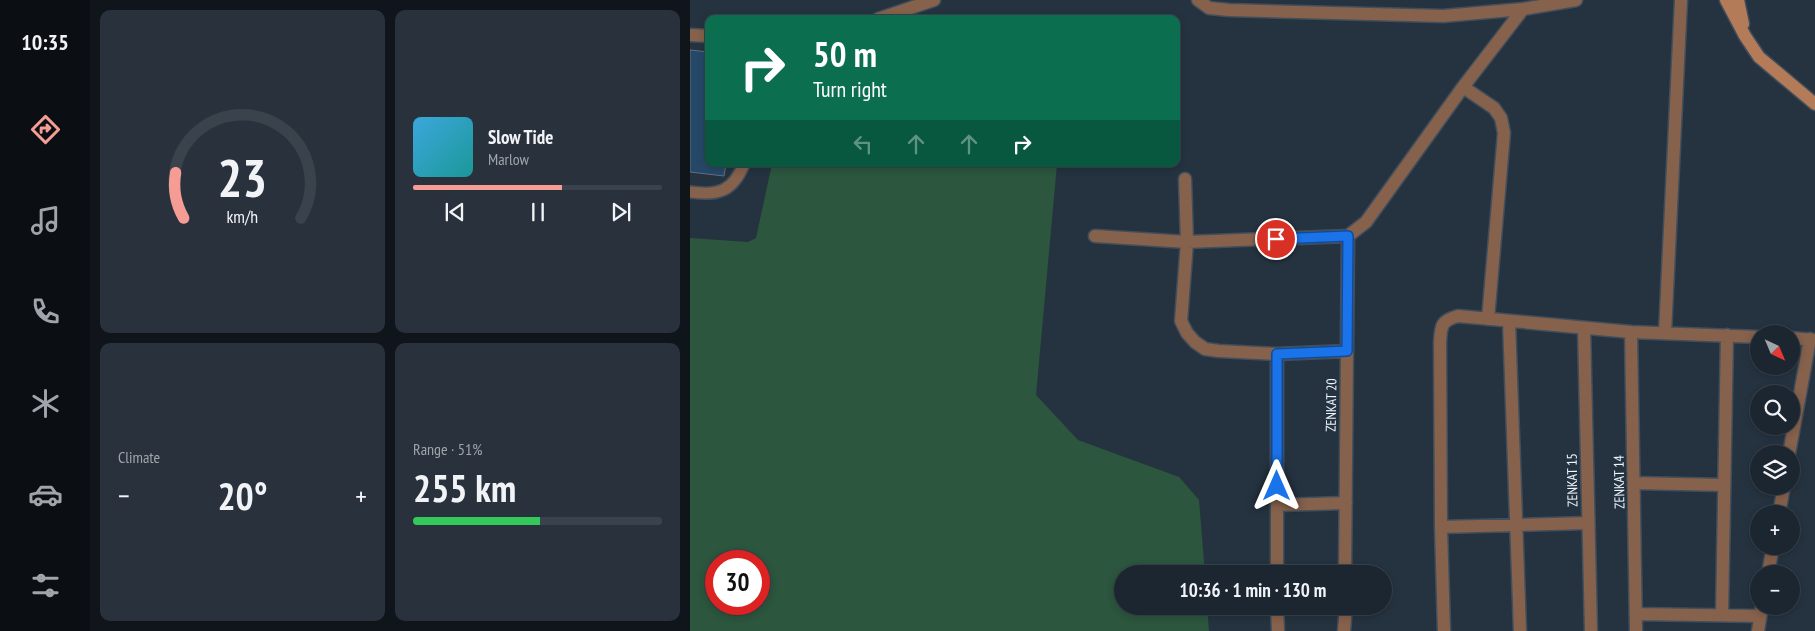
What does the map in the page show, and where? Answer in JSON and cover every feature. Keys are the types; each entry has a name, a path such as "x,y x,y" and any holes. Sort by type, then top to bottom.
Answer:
{"street":[{"path":"890,15 934,0"},
{"path":"1198,0 1209,8 1443,16 1523,9 1576,0"},
{"path":"1665,333 1681,0"},
{"path":"1726,0 1745,36 1759,56 1815,104"},
{"path":"1738,0 1745,36"},
{"path":"1095,236 1187,242 1348,236 1366,222 1462,87 1523,9"},
{"path":"690,35 705,36"},
{"path":"1462,87 1494,108 1502,118 1504,133 1488,319"},
{"path":"1185,179 1187,242 1181,321 1187,333 1195,342 1205,348 1219,351 1277,354 1347,351"},
{"name":"ZENKAT 20","path":"1345,565 1348,236"},
{"path":"1444,631 1441,527 1441,329 1444,322 1449,318 1458,316 1631,332 1750,336"},
{"path":"1509,321 1520,631"},
{"name":"ZENKAT 15","path":"1584,328 1591,631"},
{"name":"ZENKAT 14","path":"1631,332 1636,631"},
{"path":"1722,615 1727,335"},
{"path":"1791,445 1812,339"},
{"path":"1277,354 1277,565"},
{"path":"1634,483 1724,485"},
{"path":"1277,505 1346,503"},
{"path":"1441,527 1588,523"},
{"path":"1636,614 1722,615 1750,612"},
{"path":"1277,615 1278,631"},
{"path":"1758,631 1760,615"}],"lane":[{"path":"690,192 713,194 727,188 738,178 743,167"}],"green space":[{"path":"771,167 1057,167 1036,395 1078,440 1179,477 1199,500 1204,565 1114,565 1114,615 1208,615 1209,631 690,631 690,238 748,242 756,238"}],"building":[{"path":"690,50 705,52 705,167 726,167 724,176 690,172"}],"route":[{"path":"1276,239 1348,236 1347,351 1277,354 1277,486"}]}
